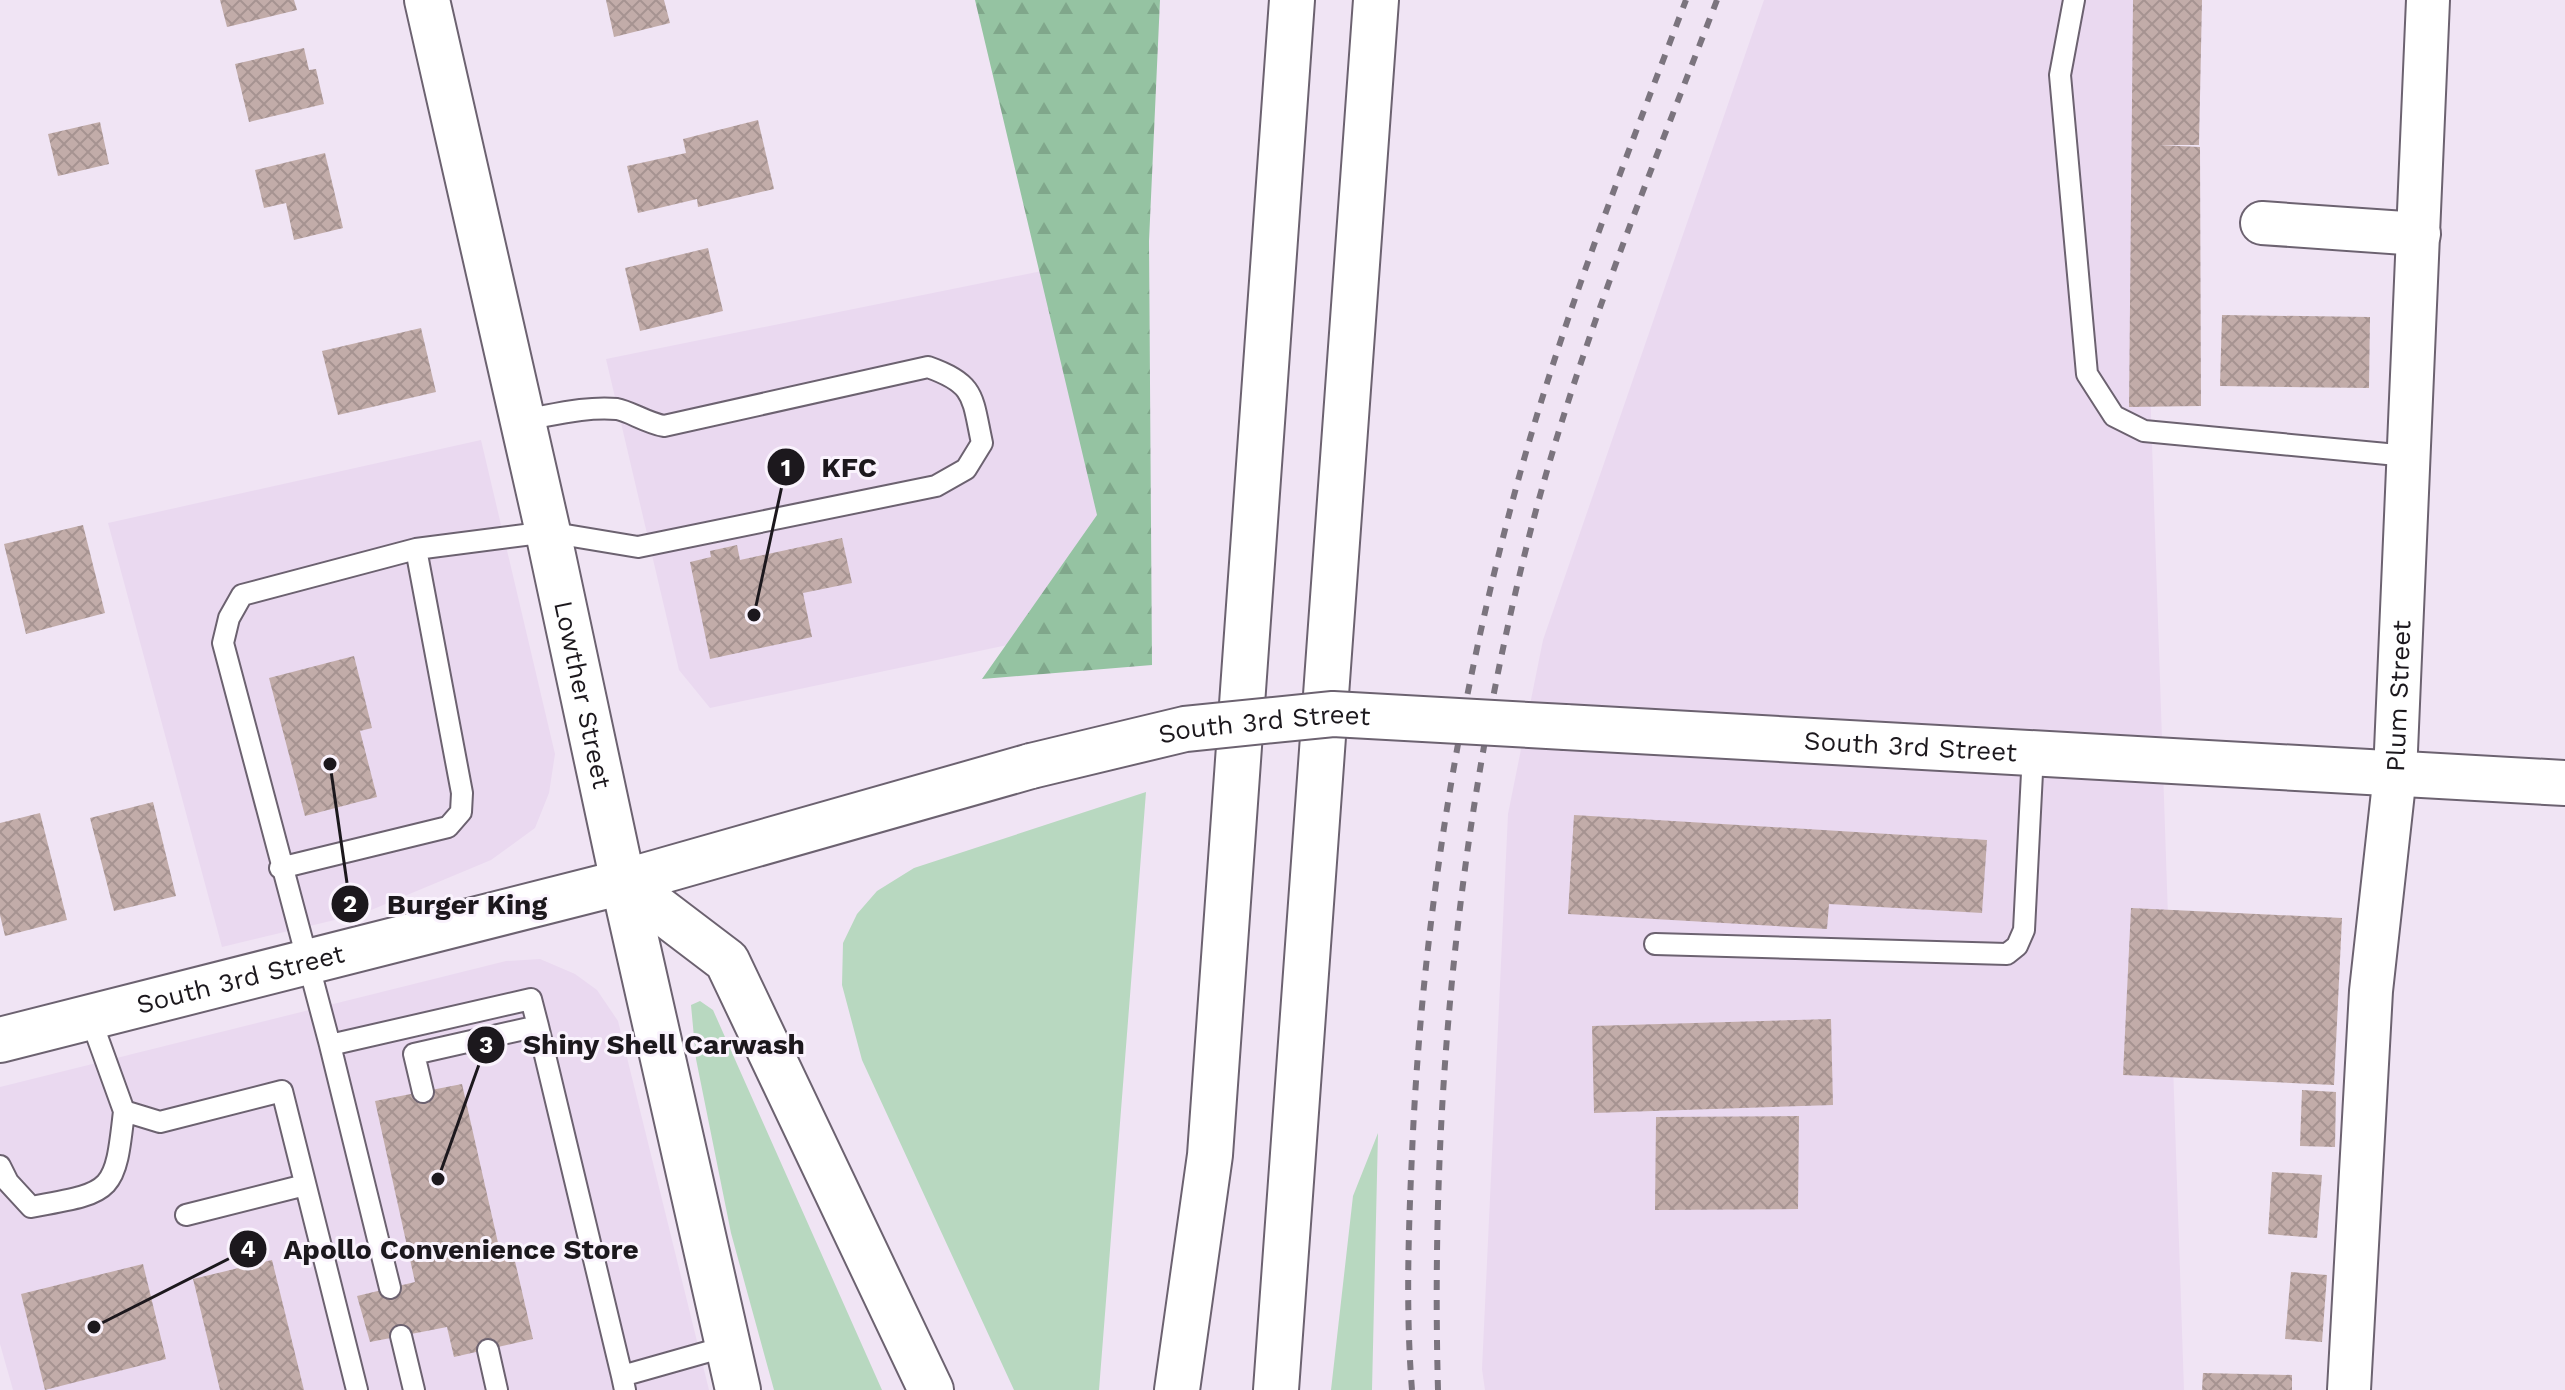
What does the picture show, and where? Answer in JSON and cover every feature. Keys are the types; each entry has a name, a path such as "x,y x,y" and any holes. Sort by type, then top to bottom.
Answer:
{"main road":[{"name":"Lowther Street","path":"427,0 738,1390"},
{"path":"1177,1390 1210,1155 1292,0"},
{"path":"1276,1390 1376,0"},
{"name":"South 3rd Street","path":"0,1040 623,882 1031,766 1185,729 1333,714 2565,783"},
{"path":"623,882 727,961 931,1390"}],"street":[{"name":"Plum Street","path":"2349,1390 2371,991 2395,774 2428,0"},
{"path":"2262,223 2419,234"}],"lane":[{"path":"2074,0 2060,75 2087,374 2114,416 2144,431 2408,456"},
{"path":"390,1288 330,1045 305,962 223,643 229,618 242,595 416,549 548,532 638,547 936,486 966,469 982,443 971,393 953,376 928,367 664,426 642,422 621,409 596,408 523,420"},
{"path":"280,868 448,827 461,812 462,793 416,549"},
{"path":"1655,944 2007,954 2017,946 2024,930 2033,753"},
{"path":"330,1045 531,999 623,1383 728,1346"},
{"path":"0,1166 8,1182 31,1207 92,1196 117,1171 124,1111 90,1017"},
{"path":"423,1092 414,1054 538,1026"},
{"path":"124,1111 160,1122 282,1091 357,1390"},
{"path":"186,1215 305,1185"},
{"path":"401,1336 414,1390"},
{"path":"488,1350 497,1390"}],"shaded area":[{"path":"1764,0 2137,0 2184,1390 1485,1390 1482,1369 1508,814 1543,640"},
{"path":"1042,271 1121,621 710,708 679,670 606,359"},
{"path":"481,440 555,754 549,793 535,828 491,860 364,913 222,947 108,523"},
{"path":"540,959 575,974 597,990 618,1021 709,1390 13,1390 0,1344 0,1087 506,961"}],"green space":[{"path":"975,0 1160,0 1149,241 1152,665 982,679 1097,515"},
{"path":"1146,792 1099,1390 1014,1390 862,1060 842,985 843,943 857,914 877,891 914,868"},
{"path":"700,1001 713,1010 882,1390 774,1390 731,1233 696,1059 691,1005"},
{"path":"1378,1133 1372,1390 1331,1390 1353,1196"}],"building":[{"path":"220,0 294,0 297,10 227,27"},
{"path":"606,0 664,0 670,23 614,37"},
{"path":"2133,0 2202,0 2199,145 2158,145 2200,147 2201,406 2129,407"},
{"path":"304,48 309,70 316,69 324,104 249,122 235,64"},
{"path":"758,120 774,189 698,207 697,199 638,213 627,166 686,153 683,139"},
{"path":"100,122 109,164 58,176 48,134"},
{"path":"325,153 343,228 294,240 286,203 264,208 255,170"},
{"path":"708,248 723,311 640,331 625,268"},
{"path":"2222,315 2370,317 2369,388 2220,386"},
{"path":"421,328 436,392 338,415 322,351"},
{"path":"83,525 105,613 26,634 4,544"},
{"path":"842,538 852,583 803,593 812,637 710,659 690,562 711,557 710,551 737,545 740,560"},
{"path":"354,656 372,728 360,731 377,797 305,816 269,678"},
{"path":"153,802 176,896 114,911 90,818"},
{"path":"40,813 67,920 5,936 0,915 0,823"},
{"path":"1574,815 1987,840 1982,913 1829,904 1827,929 1568,914"},
{"path":"2131,908 2342,918 2334,1085 2123,1075"},
{"path":"1831,1019 1833,1105 1594,1113 1592,1026"},
{"path":"462,1084 501,1256 514,1257 533,1339 454,1357 447,1327 370,1342 357,1296 415,1282 375,1101"},
{"path":"2302,1090 2336,1092 2335,1147 2300,1146"},
{"path":"1799,1116 1798,1209 1655,1210 1656,1117"},
{"path":"2272,1172 2322,1175 2317,1238 2268,1234"},
{"path":"272,1260 304,1390 220,1390 193,1279"},
{"path":"143,1264 166,1359 45,1390 21,1294"},
{"path":"2291,1272 2327,1275 2322,1342 2285,1339"},
{"path":"2203,1373 2292,1375 2292,1390 2202,1390"}],"railway":[{"path":"1412,1390 1408,1261 1418,1050 1435,888 1461,727 1516,488 1553,364 1595,242 1686,0"},
{"path":"1438,1390 1439,1173 1454,956 1485,741 1506,635 1531,529 1570,394 1616,262 1717,0"}],"place":[{"name":"KFC","path":"754,615"},
{"name":"Burger King","path":"330,764"},
{"name":"Shiny Shell Carwash","path":"438,1179"},
{"name":"Apollo Convenience Store","path":"94,1327"}]}
